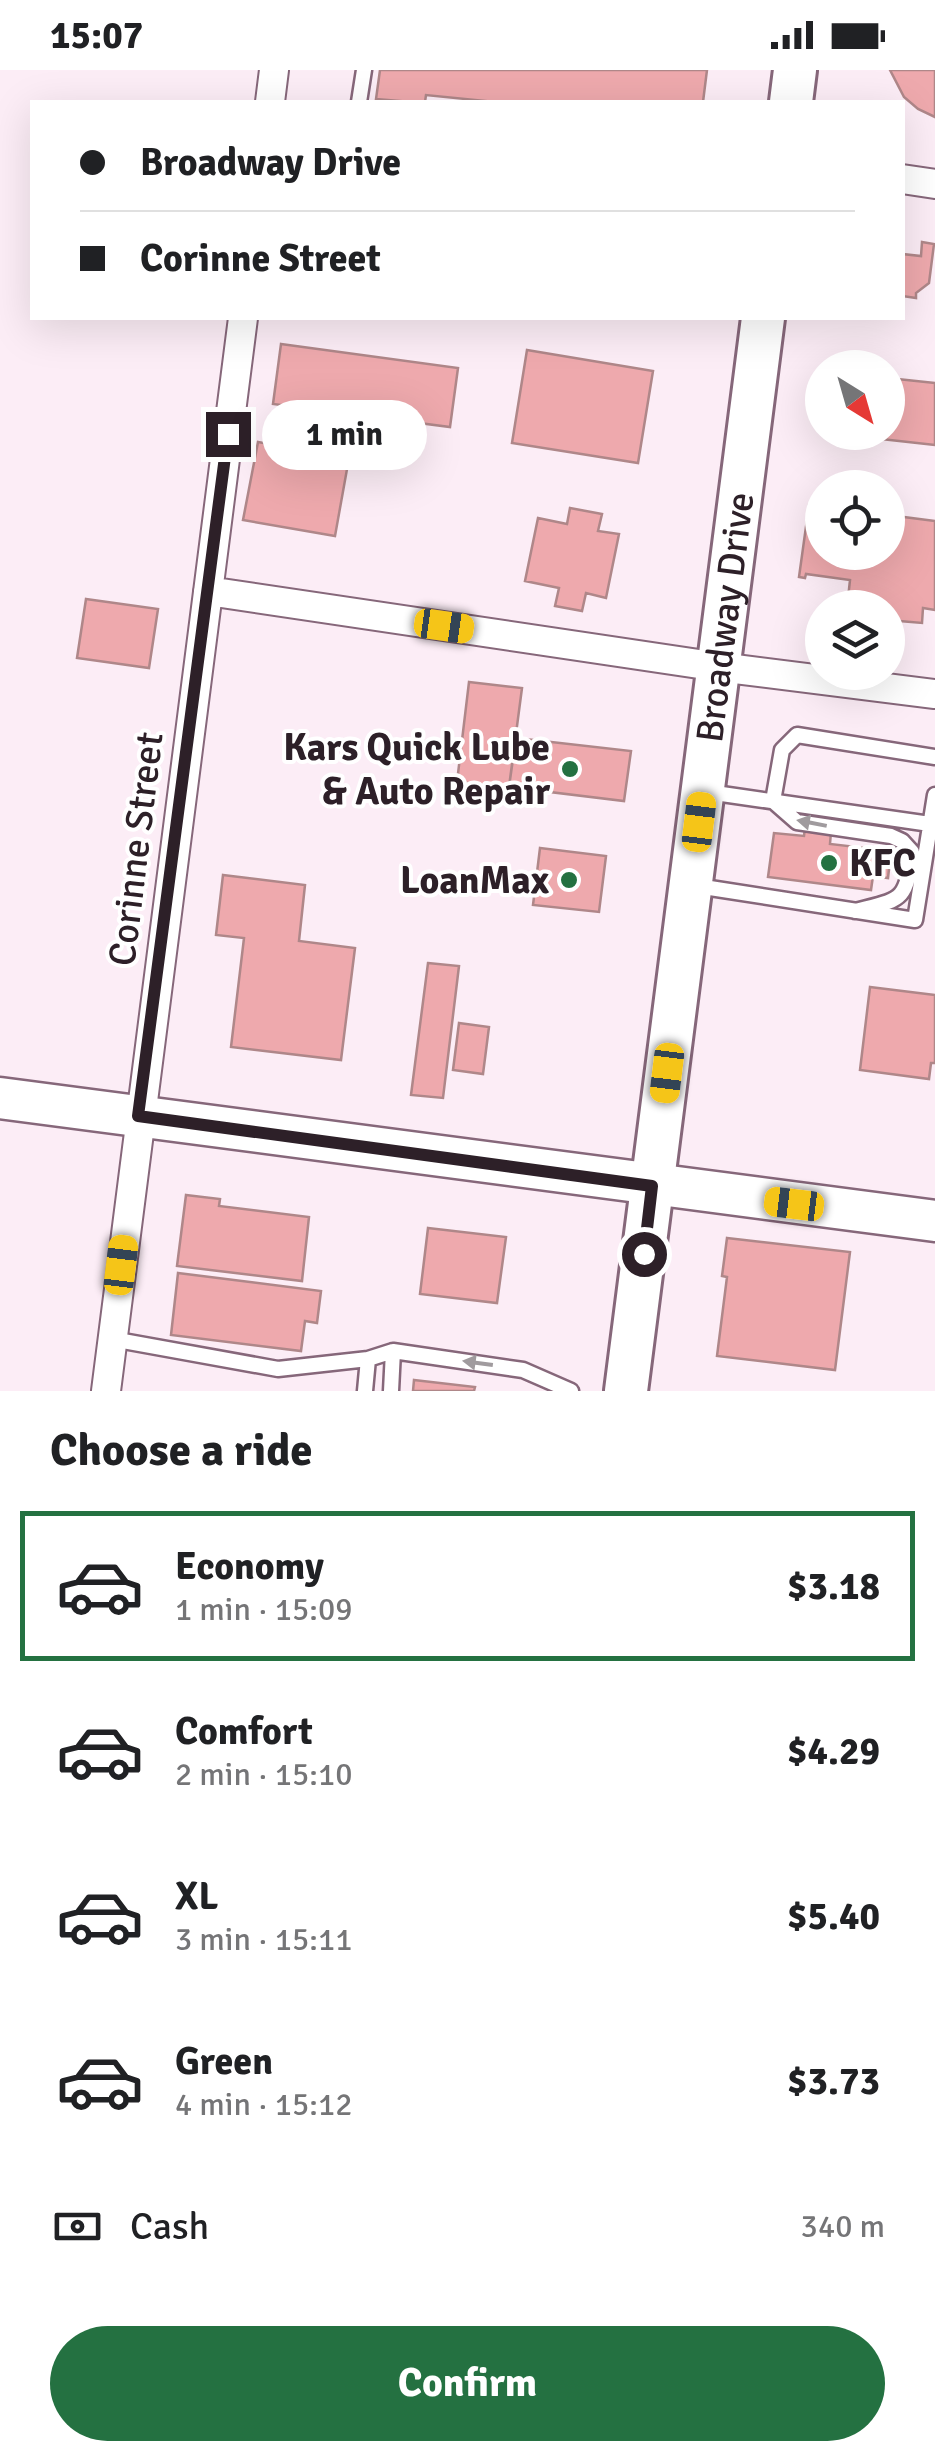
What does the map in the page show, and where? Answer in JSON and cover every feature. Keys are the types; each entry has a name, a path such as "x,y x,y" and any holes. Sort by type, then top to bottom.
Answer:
{"main road":[{"path":"791,100 795,70"},
{"name":"Broadway Drive","path":"626,1391 763,320"}],"street":[{"path":"270,100 274,70"},
{"path":"905,179 935,184"},
{"name":"Corinne Street","path":"106,1391 242,320"},
{"path":"208,591 719,667 935,694"},
{"path":"0,1098 935,1221"}],"lane":[{"path":"359,100 364,70"},
{"path":"773,801 782,750 797,735 935,757"},
{"path":"703,791 930,824"},
{"path":"691,885 914,920 935,795"},
{"path":"773,801 797,822 891,836 912,852 908,885 903,894 889,902 855,910"},
{"path":"112,1339 278,1368 368,1360 393,1351 523,1370 571,1391"},
{"path":"391,1391 393,1351"},
{"path":"365,1391 368,1360"}],"building":[{"path":"380,70 707,70 703,100 475,100 426,95 425,100 376,99"},
{"path":"890,70 935,70 935,117 904,97"},
{"path":"922,242 934,244 929,283 916,293 916,298 905,296 905,254 921,256"},
{"path":"281,344 458,368 450,427 273,404"},
{"path":"527,350 653,371 638,463 512,443"},
{"path":"905,380 935,383 935,445 905,442"},
{"path":"258,442 349,458 335,536 243,520"},
{"path":"570,508 602,514 598,531 619,534 606,598 586,593 582,611 555,606 559,588 525,581 538,518 567,524"},
{"path":"905,517 935,521 935,610 923,608 922,623 905,622 905,590 849,590 850,580 806,574 805,578 799,577 805,534 805,570 905,570"},
{"path":"86,599 158,609 149,668 77,658"},
{"path":"469,682 522,688 509,787 457,782"},
{"name":"Kars Quick Lube & Auto Repair","path":"516,738 631,751 624,801 509,787"},
{"name":"KFC","path":"805,828 831,832 830,844 891,851 888,878 873,876 871,890 768,877 774,833 804,836"},
{"name":"LoanMax","path":"540,848 606,856 599,912 533,905"},
{"path":"223,875 305,885 299,941 355,948 341,1060 231,1047 244,938 216,935"},
{"path":"428,963 459,966 443,1098 411,1095"},
{"path":"870,987 935,995 935,1063 931,1063 929,1079 860,1070"},
{"path":"459,1023 489,1027 483,1074 453,1070"},
{"path":"186,1195 220,1199 219,1206 309,1217 302,1281 177,1266"},
{"path":"428,1228 506,1237 497,1303 420,1294"},
{"path":"727,1238 850,1252 835,1370 717,1356 727,1277 722,1276"},
{"path":"178,1273 321,1291 317,1323 305,1321 301,1351 171,1335"},
{"path":"414,1380 475,1387 474,1391 413,1391"}],"place":[{"name":"Kars Quick Lube & Auto Repair","path":"570,769"},
{"name":"KFC","path":"829,863"},
{"name":"LoanMax","path":"569,880"}],"route":[{"path":"228,434 138,1116 652,1186 644,1254"}]}
